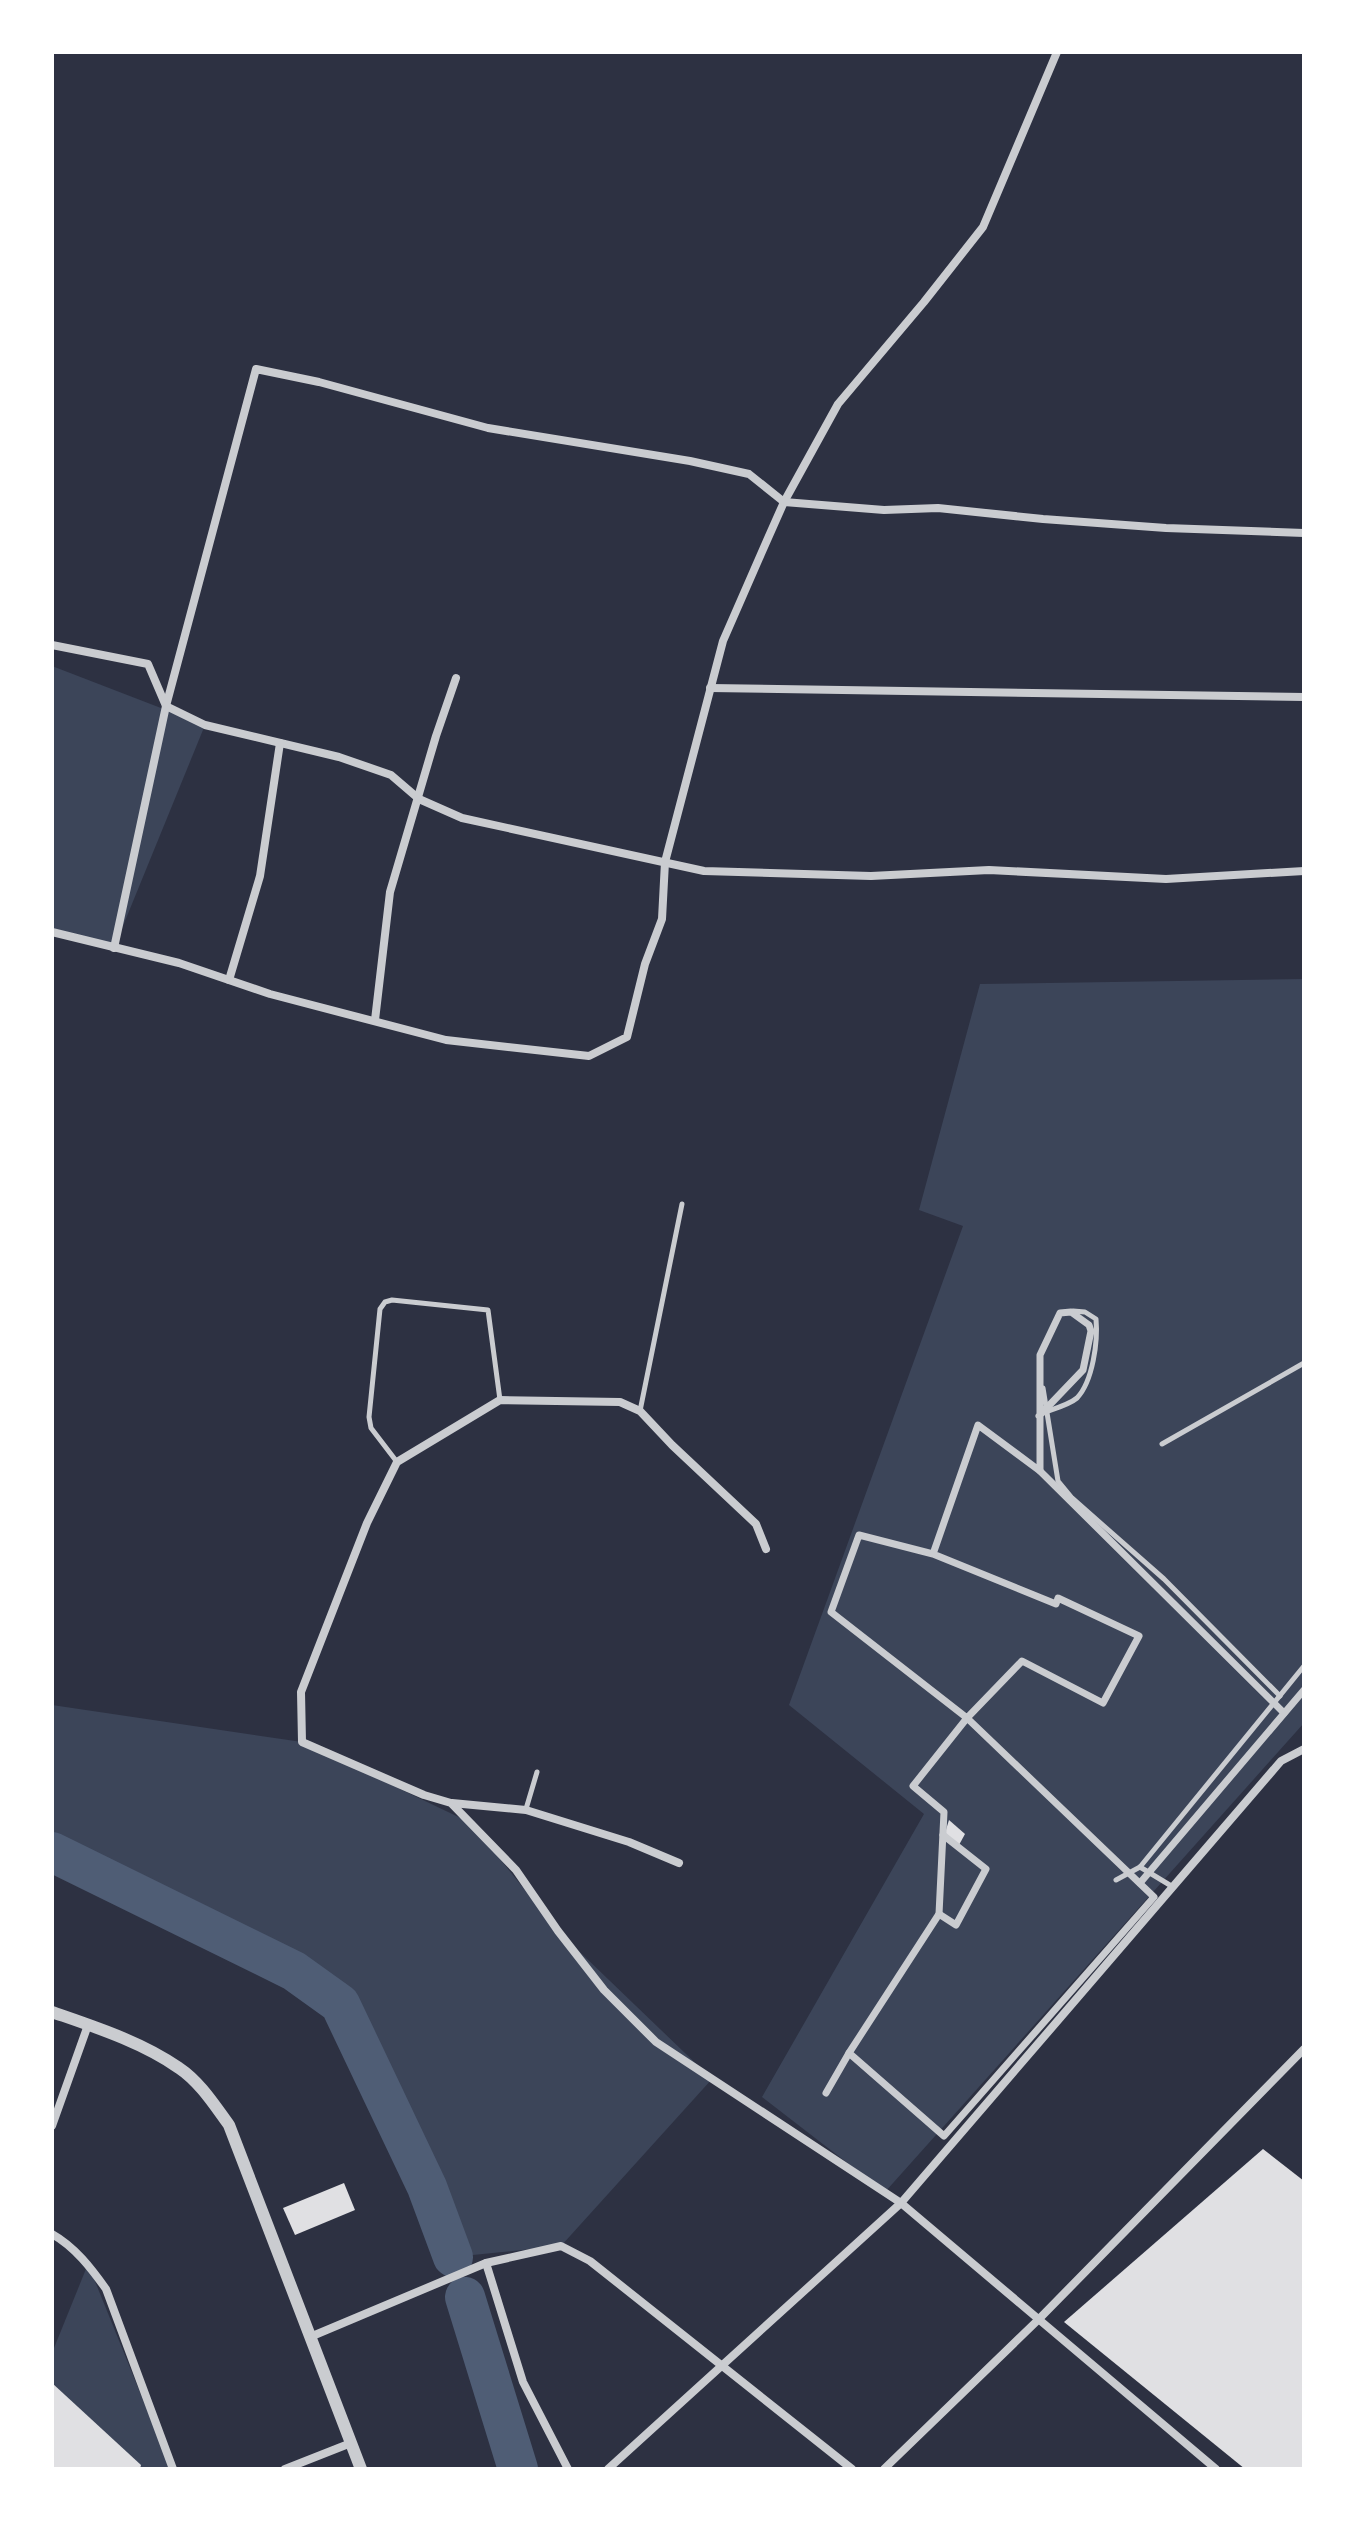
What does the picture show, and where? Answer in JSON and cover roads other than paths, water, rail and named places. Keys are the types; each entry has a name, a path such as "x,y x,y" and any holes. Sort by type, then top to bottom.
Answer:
{"street":[{"path":"52,932 179,963 270,994 446,1040 589,1056 627,1037 645,964 662,919 665,862 723,641 784,502 838,404 983,227 1057,52"},
{"path":"114,948 166,706 256,369 319,382 488,428 690,461 749,474 784,502 884,510 938,508 1166,528 1304,533"},
{"path":"52,645 148,664 166,706 205,725 339,757 391,775 419,799 462,818 704,871 871,876 989,870 1166,879 1304,871"},
{"path":"375,1020 390,892 456,678"},
{"path":"710,688 1304,697"},
{"path":"229,980 260,876 280,743"},
{"path":"1039,1416 1083,1370 1091,1331 1089,1325 1071,1312 1060,1313 1040,1355 1039,1416 1040,1471"},
{"path":"679,1863 629,1842 526,1810 451,1803 424,1795 302,1742 301,1692 367,1523 397,1462 500,1400 620,1402 640,1411 756,1524 766,1549"},
{"path":"933,1554 978,1425 1040,1471 1284,1713"},
{"path":"826,2093 849,2053 939,1914 944,1812 913,1786 967,1718 1022,1661 1103,1703 1139,1636 1058,1598 1056,1604 933,1554 859,1535 831,1612 967,1718 1154,1897 944,2136 849,2053"},
{"path":"1140,1883 1304,1690"},
{"path":"608,2469 901,2203 1281,1761 1304,1749"},
{"path":"451,1803 516,1870 604,1990 656,2042 901,2203 1216,2469"},
{"path":"939,1914 956,1925 986,1869 943,1835"},
{"path":"52,2012 129,2041 180,2069 209,2098 229,2125 361,2469"},
{"path":"52,2126 88,2025"},
{"path":"884,2469 1039,2319 1304,2049"},
{"path":"52,2234 88,2264 106,2289 173,2469"},
{"path":"310,2337 486,2263 561,2246 590,2261 852,2469"},
{"path":"486,2263 523,2382 568,2469"},
{"path":"285,2469 351,2443"}],"lane":[{"path":"640,1411 682,1204"},
{"path":"397,1462 371,1428 369,1417 380,1309 385,1302 392,1300 488,1310 500,1400"},
{"path":"1048,1410 1076,1399 1085,1382 1098,1339 1096,1319 1085,1312 1071,1312"},
{"path":"1059,1316 1041,1361 1058,1481 1072,1498 1164,1579 1280,1696"},
{"path":"1162,1444 1304,1363"},
{"path":"1116,1880 1140,1867 1304,1666"},
{"path":"526,1810 537,1772"},
{"path":"1140,1867 1173,1887"}],"waterway":[{"path":"52,1852 294,1971 340,2004 427,2187 453,2257"},
{"path":"465,2297 518,2469"}]}
